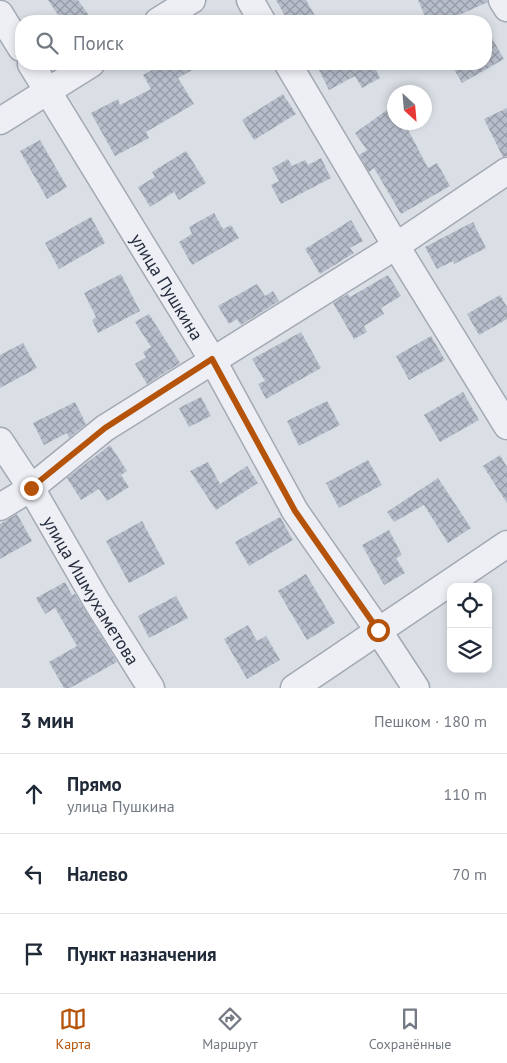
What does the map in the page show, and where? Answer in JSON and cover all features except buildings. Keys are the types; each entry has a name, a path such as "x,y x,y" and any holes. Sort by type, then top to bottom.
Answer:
{"street":[{"path":"168,15 192,0"},
{"path":"250,0 259,15"},
{"path":"502,0 507,8"},
{"path":"0,14 15,38"},
{"name":"улица Пушкина","path":"35,70 212,359 295,511 416,688"},
{"path":"0,121 81,70"},
{"path":"292,70 396,246 507,426"},
{"path":"0,508 31,488 105,428 212,359 396,246 507,172"},
{"name":"улица Ишмухаметова","path":"0,441 31,488 97,602 151,688"},
{"path":"294,688 507,544"}],"route":[{"path":"31,488 105,428 212,359 295,511 378,630"}]}
